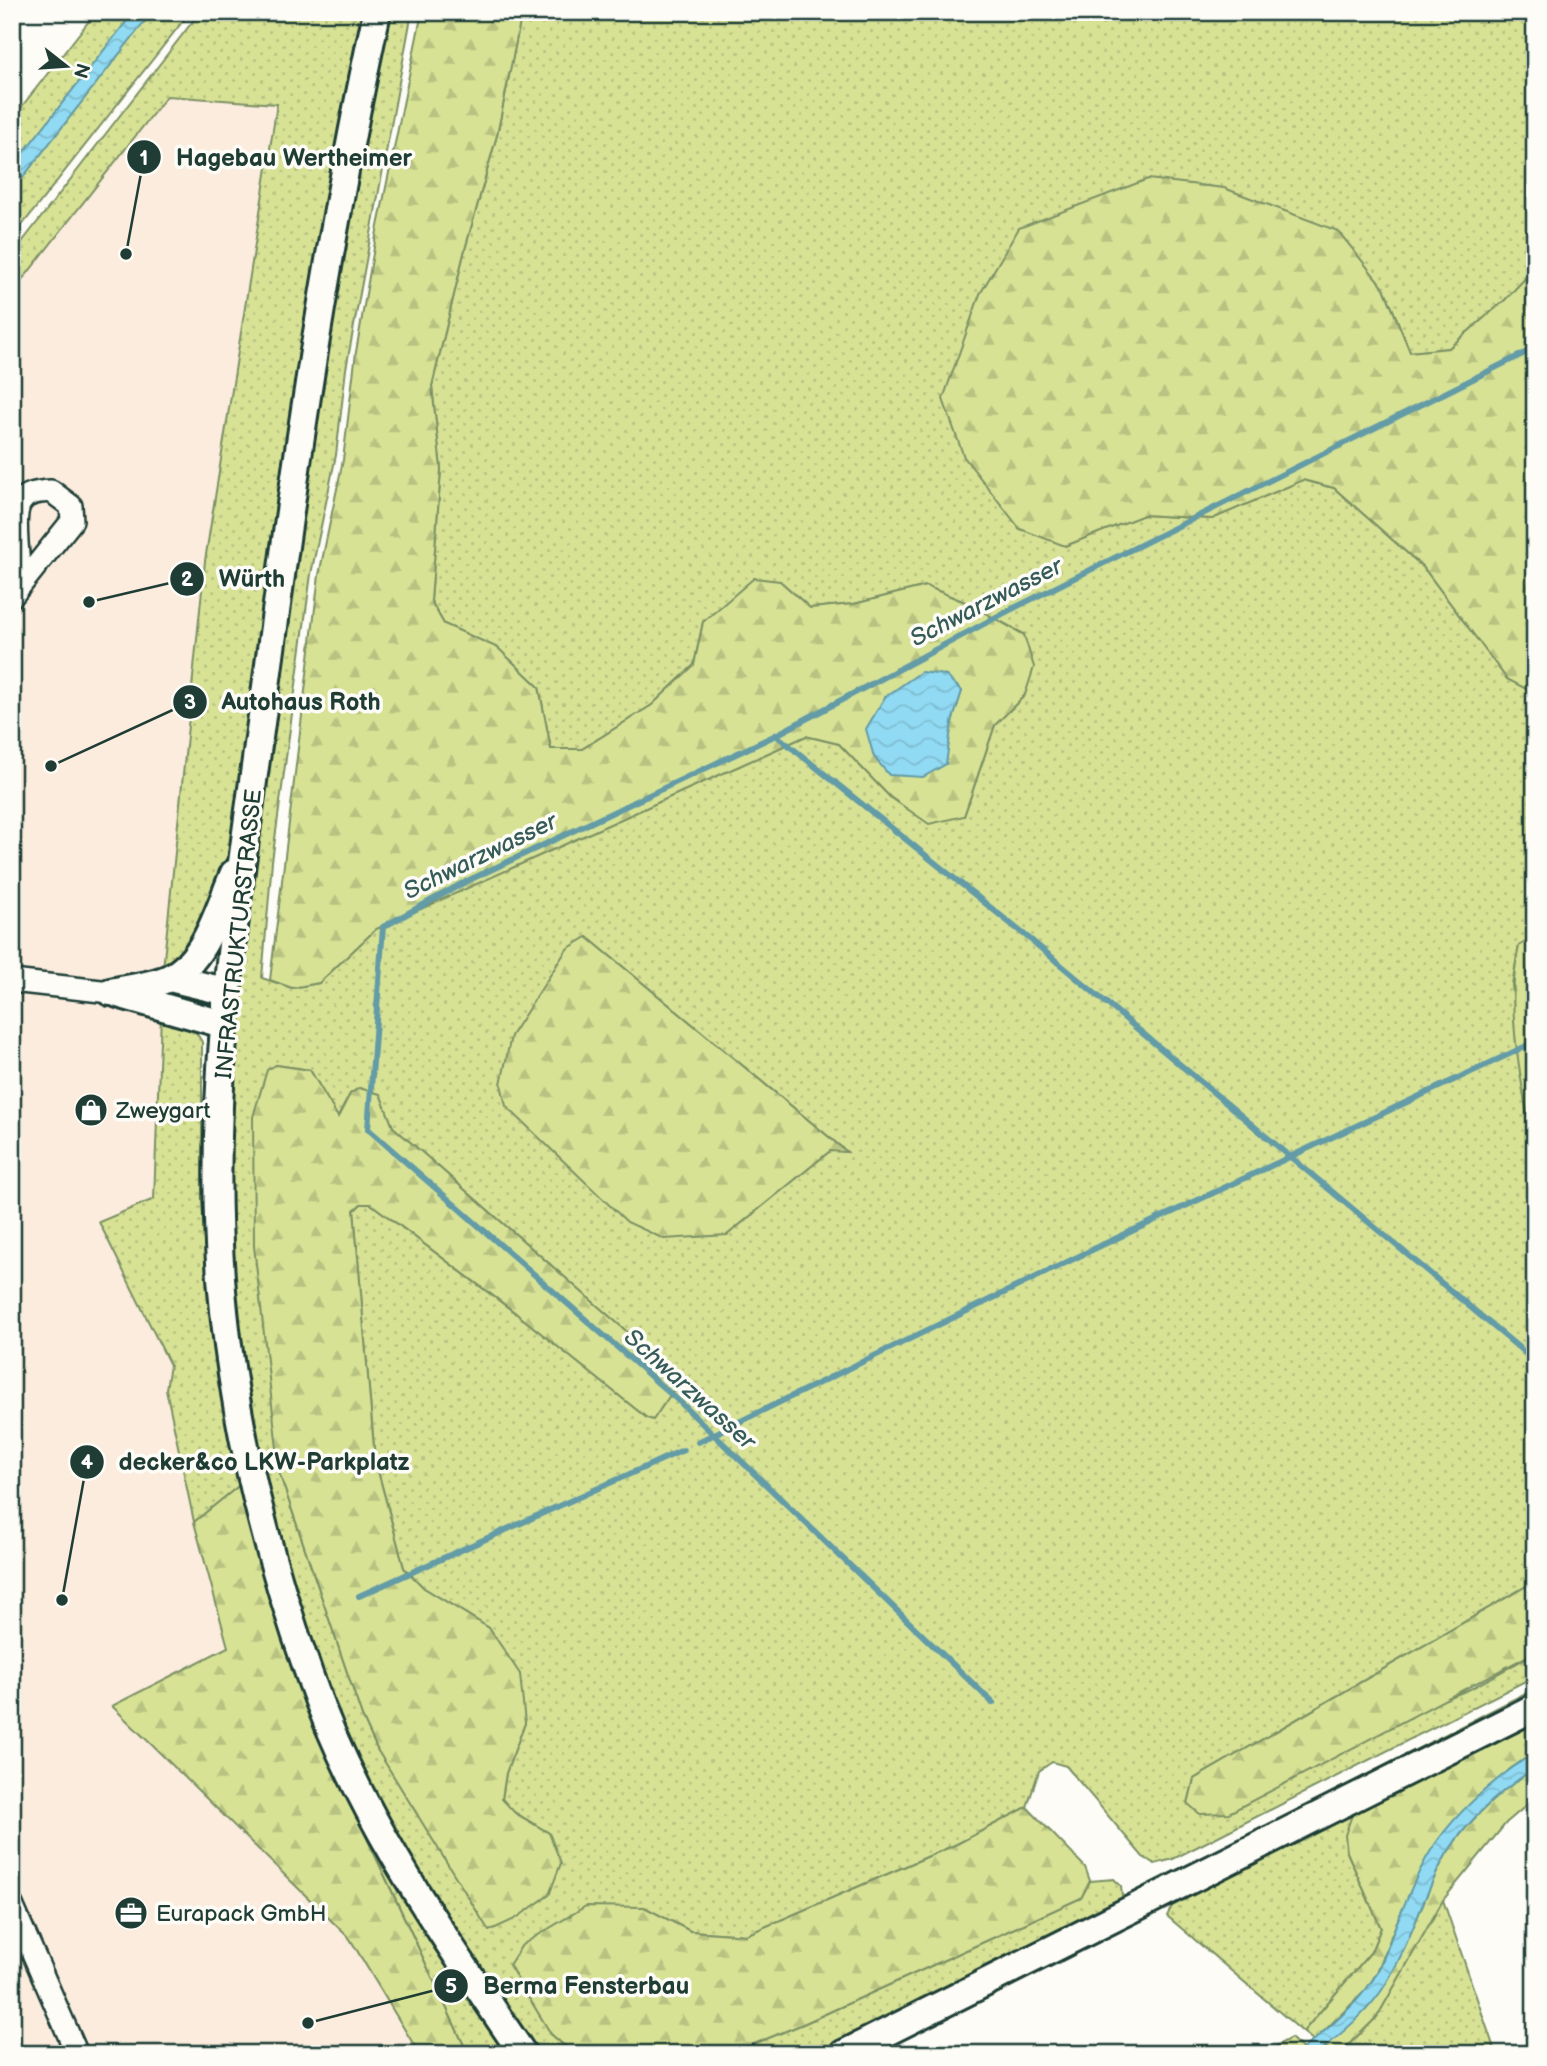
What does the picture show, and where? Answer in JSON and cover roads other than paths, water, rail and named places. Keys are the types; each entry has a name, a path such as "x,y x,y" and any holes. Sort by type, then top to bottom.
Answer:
{"street":[{"name":"INFRASTRUKTURSTRASSE","path":"377,12 323,293 293,477 228,992 219,1129 222,1291 242,1427 281,1584 309,1677 343,1758 436,1924 523,2054"},
{"path":"170,978 200,949 246,845"},
{"path":"110,992 170,978 228,992"},
{"path":"12,982 110,992 141,998 226,1025"},
{"path":"843,2054 1535,1707"},
{"path":"12,1905 77,2054"}],"water":[{"path":"134,12 152,12 12,191 12,167"},
{"path":"921,672 945,675 962,691 952,722 946,764 923,777 889,775 874,757 866,729 885,697"},
{"path":"1535,1752 1535,1768 1480,1812 1447,1853 1398,1961 1382,1990 1368,2008 1317,2054 1296,2054 1343,2015 1373,1980 1418,1875 1430,1852 1451,1823 1477,1797"}],"waterway":[{"name":"Schwarzwasser","path":"993,1703 681,1403 368,1129 383,927 465,882 776,735 1004,613 1535,348"},
{"path":"776,735 1031,940 1530,1357"},
{"path":"698,1442 1100,1246 1535,1042"},
{"path":"359,1596 683,1450"}],"place":[{"name":"Hagebau Wertheimer","path":"126,254"},
{"name":"Würth","path":"89,602"},
{"name":"Autohaus Roth","path":"51,766"},
{"name":"Zweygart","path":"91,1110"},
{"name":"decker&co LKW-Parkplatz","path":"62,1600"},
{"name":"Eurapack GmbH","path":"131,1913"},
{"name":"Berma Fensterbau","path":"308,2023"}]}
